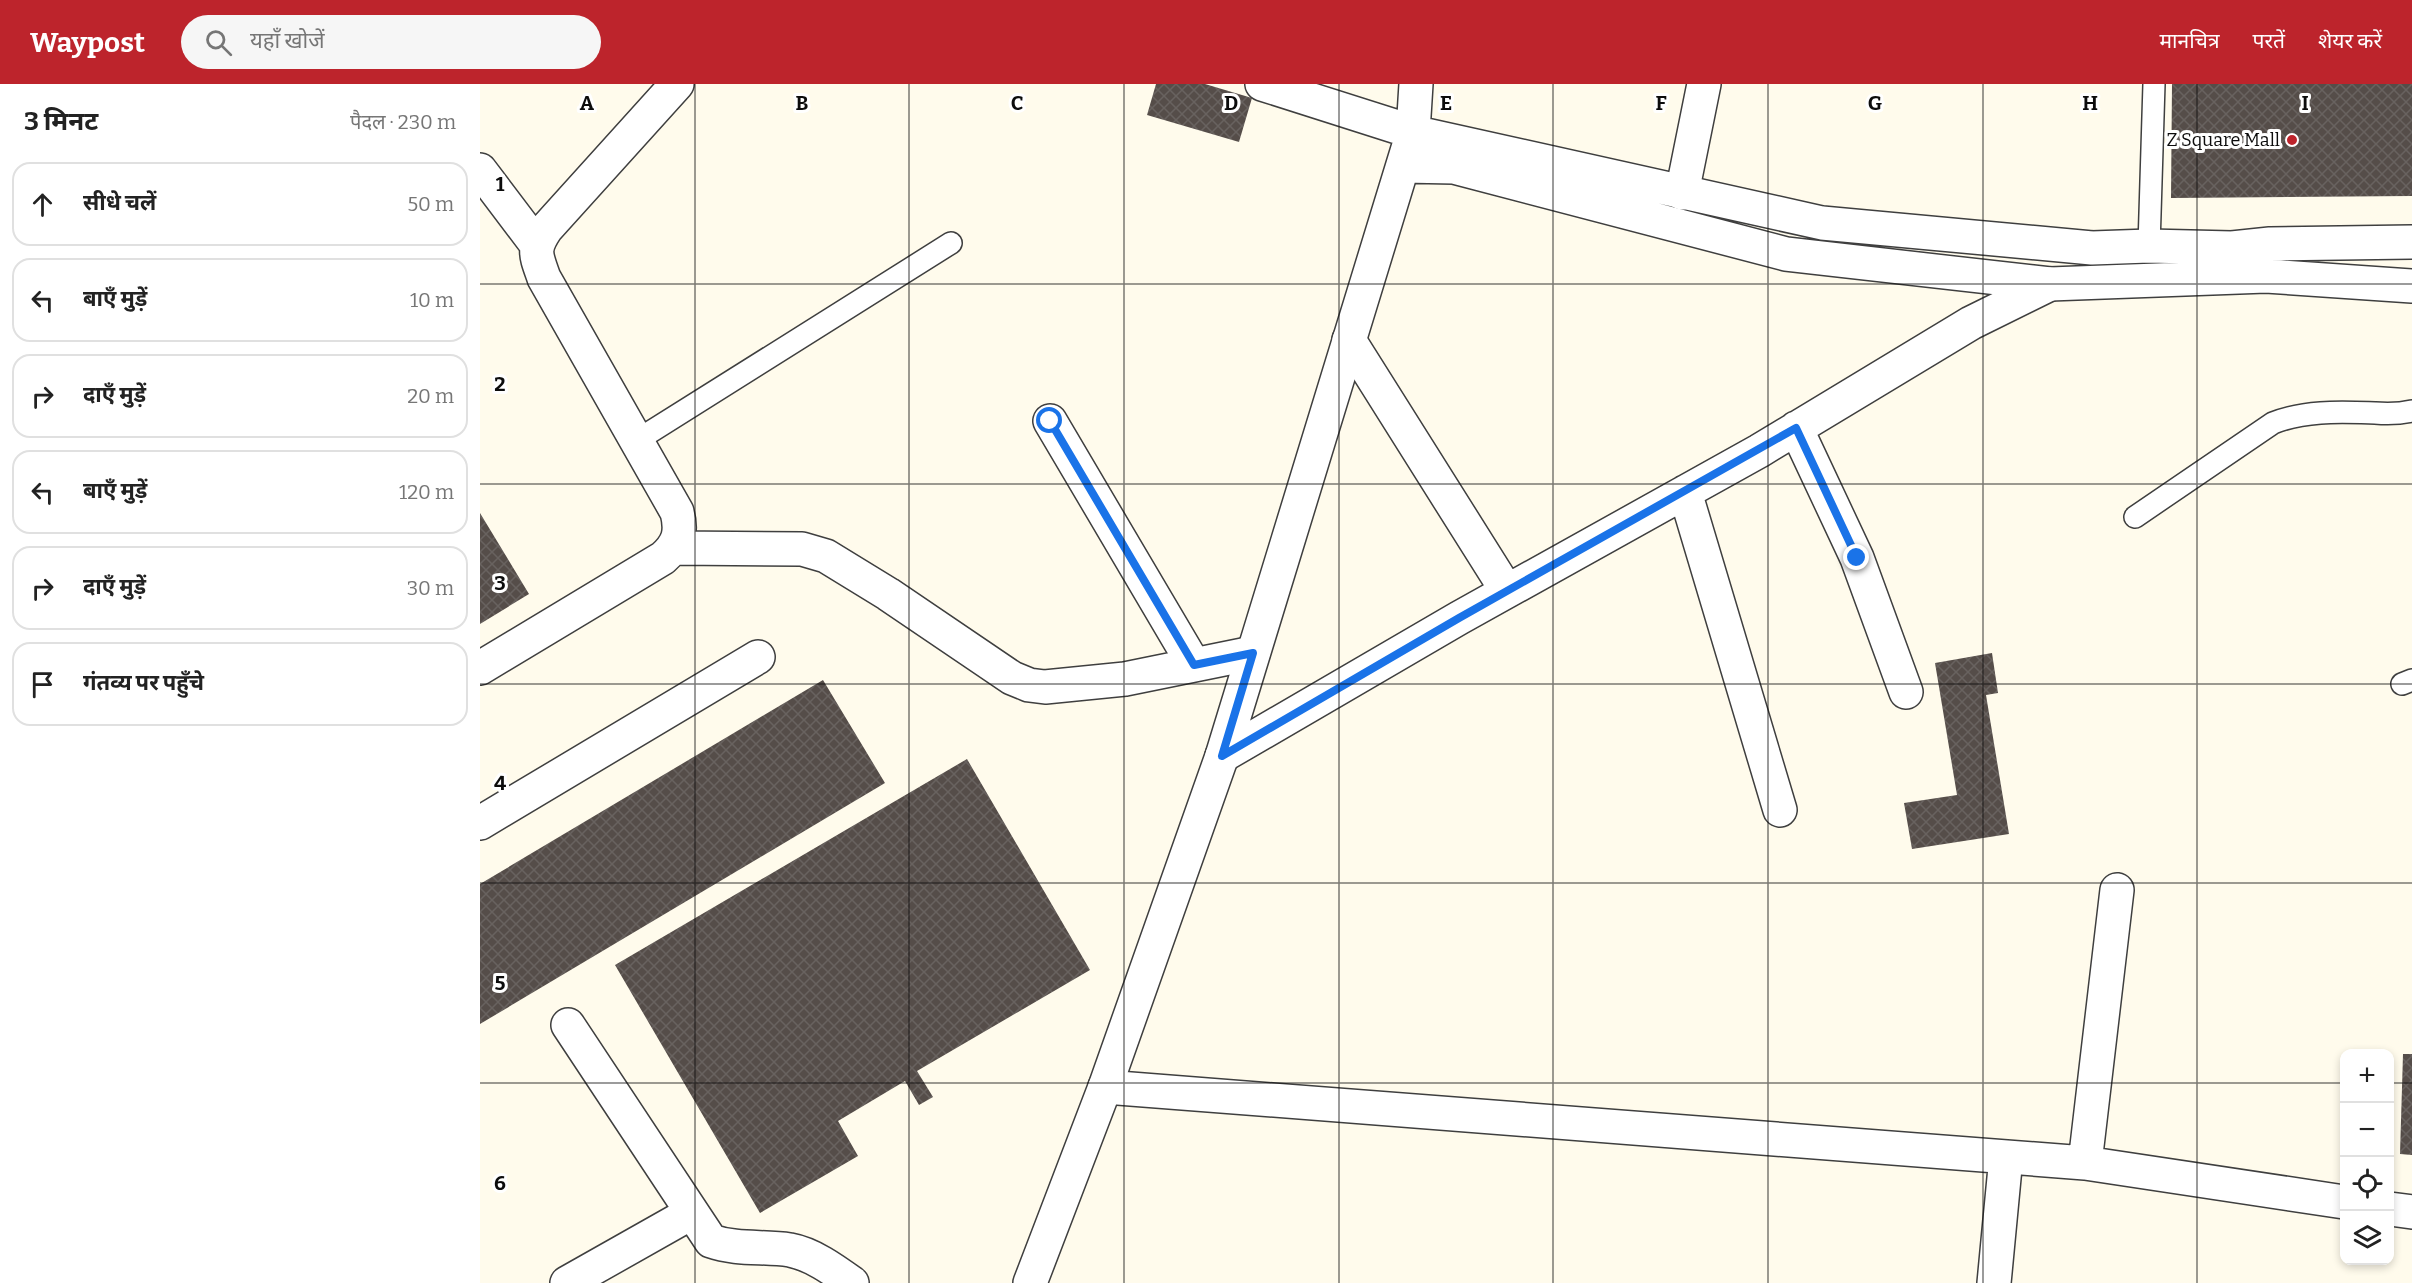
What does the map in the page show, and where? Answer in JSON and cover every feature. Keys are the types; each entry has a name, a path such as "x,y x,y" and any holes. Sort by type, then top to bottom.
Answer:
{"street":[{"path":"536,244 554,220 676,84"},
{"path":"1262,84 1413,132 1822,223 2092,248 2149,246 2232,248 2270,244 2412,242"},
{"path":"1030,1283 1105,1087 1222,756 1413,132 1416,84"},
{"path":"1682,193 1704,84"},
{"path":"1402,166 1454,167 1786,254 2050,284 2266,276 2412,286"},
{"path":"480,170 536,244 537,258 544,278 677,512 681,530 674,548 663,558 480,668"},
{"path":"1222,756 1507,591 1796,428 1971,322 2050,284"},
{"path":"1349,340 1507,591"},
{"path":"1050,421 1194,665"},
{"path":"1796,428 1857,558 1906,692"},
{"path":"1685,492 1780,810"},
{"path":"674,548 802,549 826,556 888,594 1012,678 1029,685 1045,687 1125,679 1253,653"},
{"path":"480,823 758,657"},
{"path":"2085,1162 2117,890"},
{"path":"568,1025 711,1240 727,1246 789,1250 806,1254 852,1283"},
{"path":"1105,1087 2085,1162 2340,1201"},
{"path":"1994,1283 2006,1157"},
{"path":"2394,1210 2412,1212"},
{"path":"567,1283 692,1213"}],"lane":[{"path":"2149,246 2154,84"},
{"path":"636,441 951,243"},
{"path":"2135,517 2273,423 2290,416 2311,413 2391,415 2412,411"}],"building":[{"path":"1156,84 1205,84 1252,98 1239,142 1147,115"},
{"name":"Z Square Mall","path":"2172,84 2412,84 2412,196 2171,198"},
{"path":"480,513 529,594 480,624"},
{"path":"1992,653 1998,693 1986,695 2009,834 1912,849 1904,803 1957,795 1935,663"},
{"path":"823,680 885,783 480,1024 480,884"},
{"path":"967,759 1090,970 917,1071 933,1097 919,1105 905,1081 838,1121 858,1156 760,1213 615,965"},
{"path":"2403,1054 2412,1054 2412,1155 2400,1154"}],"place":[{"name":"Z Square Mall","path":"2292,140"}],"route":[{"path":"1050,421 1194,665 1253,653 1222,756 1459,618 1759,451 1796,428 1857,558"}]}
